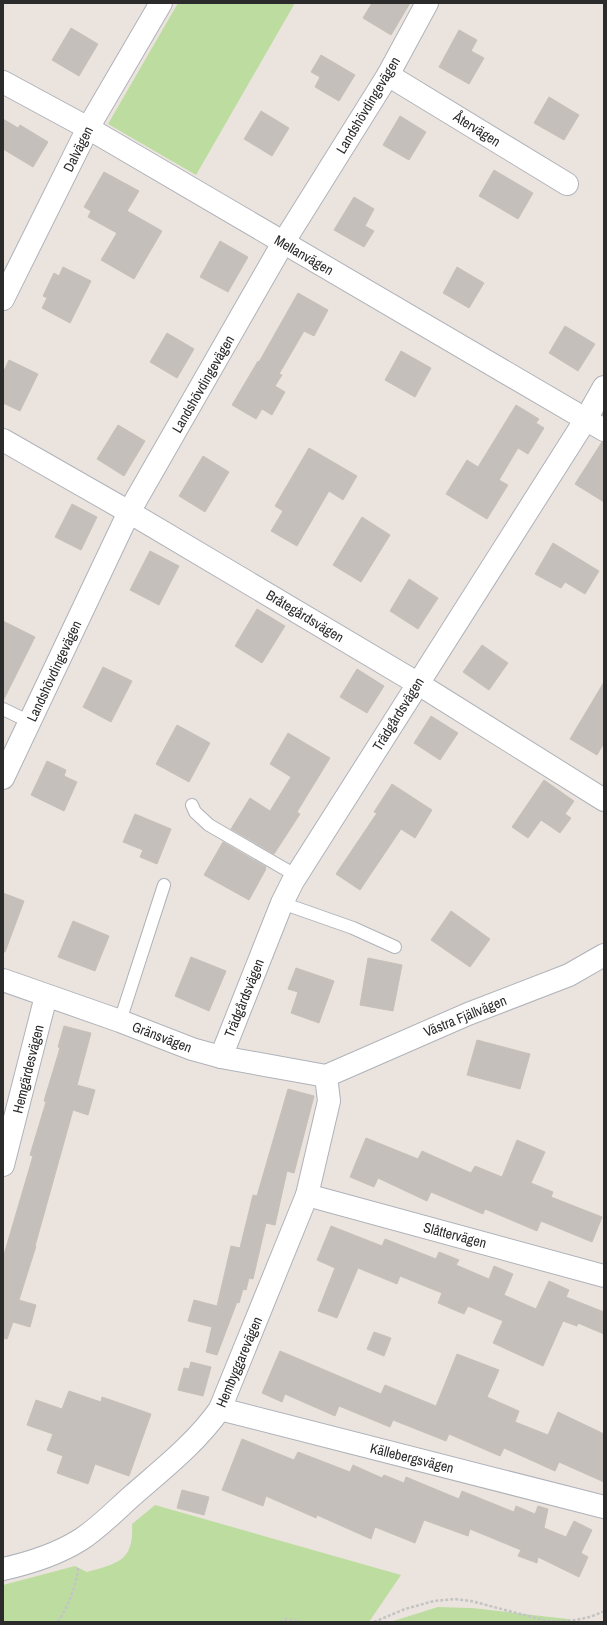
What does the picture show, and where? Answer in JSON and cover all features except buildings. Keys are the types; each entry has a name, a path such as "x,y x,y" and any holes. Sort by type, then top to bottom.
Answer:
{"street":[{"name":"Dalvägen","path":"3,299 88,128 161,3"},
{"name":"Landshövdingevägen","path":"3,778 129,512 283,243 388,75 427,3"},
{"name":"Återvägen","path":"388,75 567,184"},
{"name":"Mellanvägen","path":"3,82 88,128 604,430"},
{"name":"Trädgårdsvägen","path":"221,1057 282,903 297,876 417,683 586,419 604,387"},
{"name":"Bråtegårdsvägen","path":"3,440 129,512 417,683 604,800"},
{"name":"Västra Fjällvägen","path":"326,1076 468,1014 569,975 604,955"},
{"name":"Gränsvägen","path":"3,980 120,1021 192,1049 221,1057 326,1076"},
{"name":"Hemgärdesvägen","path":"3,1165 46,996"},
{"name":"Hembyggarevägen","path":"3,1569 32,1562 60,1551 81,1540 187,1447 208,1426 220,1409 307,1195 329,1101 326,1076"},
{"name":"Slåttervägen","path":"307,1195 604,1276"},
{"name":"Källebergsvägen","path":"220,1409 604,1506"}],"lane":[{"path":"3,709 30,722"},
{"path":"192,805 195,812 209,825 297,876"},
{"path":"120,1021 164,885"},
{"path":"282,903 353,928 396,947"}],"path":[{"path":"58,1622 64,1613 78,1577 81,1540"},
{"path":"374,1622 405,1609 455,1599 472,1601 547,1621 559,1622 588,1618 604,1611"},
{"path":"280,1622 287,1619 303,1622"}],"green space":[{"path":"178,3 295,3 196,175 108,124"},
{"path":"155,1505 401,1575 369,1622 3,1622 3,1585 75,1566 87,1572 115,1563 127,1553 132,1536 132,1524"},
{"path":"438,1607 472,1608 568,1619 573,1622 390,1622"}]}
